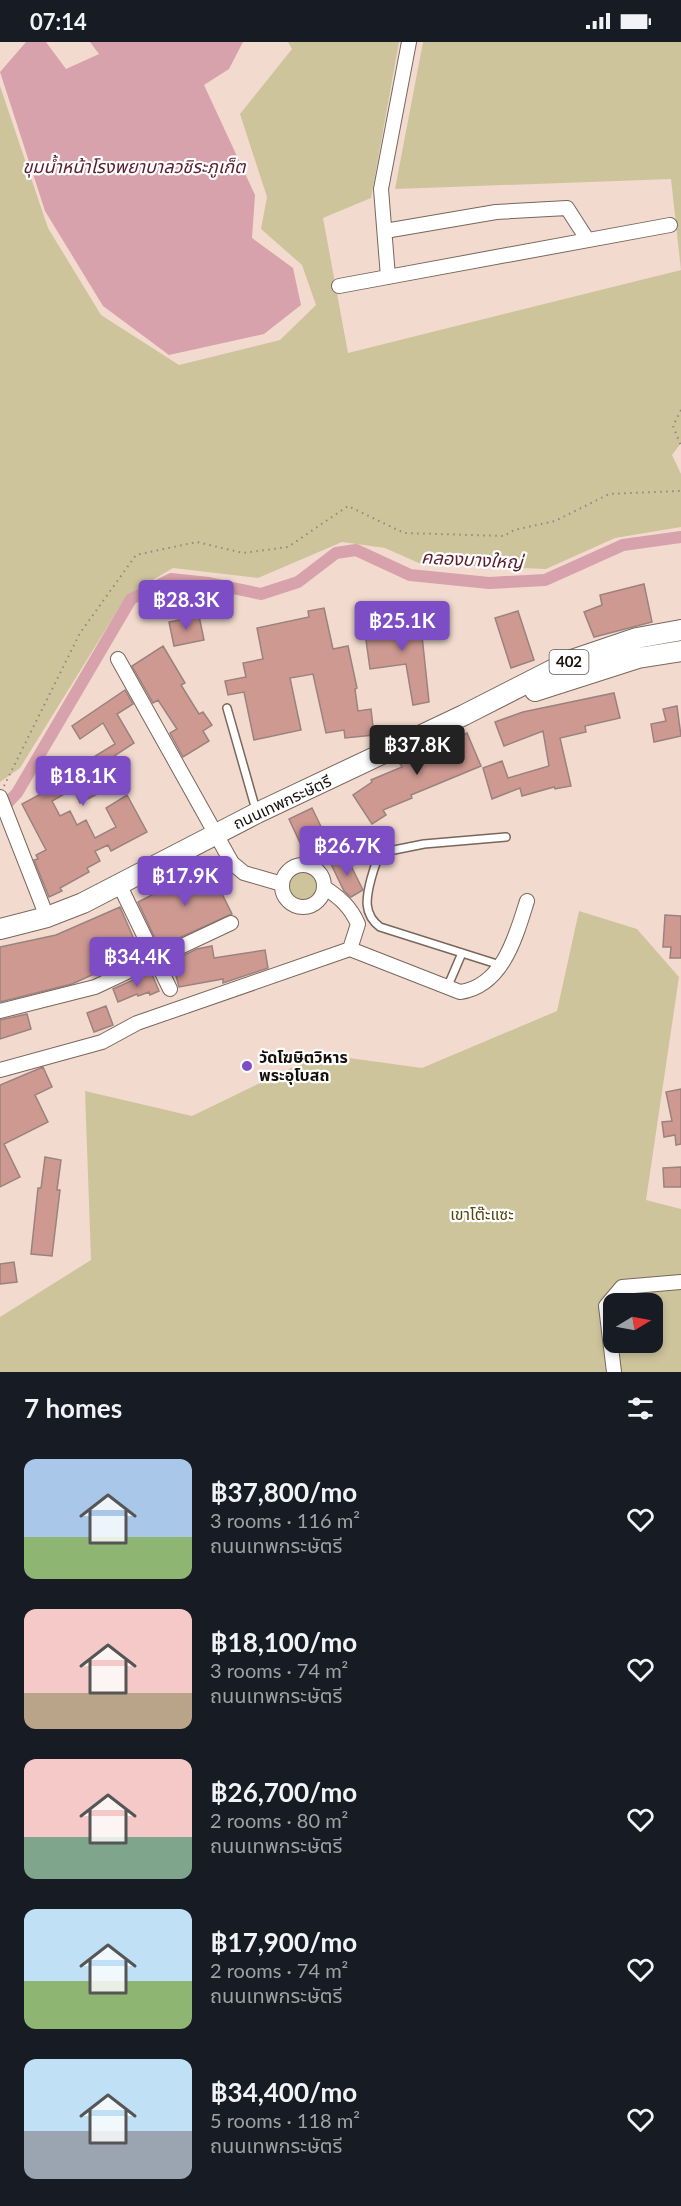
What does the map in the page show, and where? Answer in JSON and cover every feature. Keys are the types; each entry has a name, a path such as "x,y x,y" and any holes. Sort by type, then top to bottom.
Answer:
{"main road":[{"name":"ถนนเทพกระษัตรี","path":"0,929 47,917 83,903 256,813 464,715 575,668 637,638 681,630"},
{"name":"ถนนเทพกระษัตรี","path":"575,668 681,651"}],"street":[{"path":"388,277 381,189 409,42"},
{"path":"385,231 496,212 567,208 587,239"},
{"path":"339,286 670,225"},
{"path":"118,659 232,863 244,873 282,884"},
{"path":"1,798 47,917"},
{"path":"305,865 318,871 324,887 317,902 306,908 288,901 282,884 286,873 291,868 305,865"},
{"path":"120,884 170,989"},
{"path":"324,887 343,900 352,910 358,924 350,949"},
{"path":"0,1070 102,1042 137,1023 350,949 447,988 459,992 470,991 502,966 518,931 527,901"},
{"path":"0,1011 95,987 231,923"},
{"path":"614,1372 606,1306 622,1287 681,1282"}],"lane":[{"path":"227,708 256,813"},
{"path":"502,966 381,927 373,922 365,899 374,868 380,856 387,851 424,844 506,837"},
{"path":"447,988 462,953"}],"path":[{"path":"681,410 673,426 681,446"},
{"path":"1,798 80,633 136,555 197,542 243,553 288,547 348,506 404,532 504,536 514,530 555,521 609,494 681,491"}],"green space":[{"path":"288,42 399,42 371,198 323,218 348,353 681,270 681,443 672,455 681,474 681,527 615,538 546,569 421,564 385,548 342,542 258,578 173,568 127,595 20,768 0,782 0,86 48,228 101,315 179,365 280,340 316,305 302,265 261,229 267,197 240,114 292,49"},
{"path":"423,42 681,42 681,270 671,179 395,189"},
{"path":"303,871 314,876 319,887 314,898 303,903 292,898 287,887 292,876"},
{"name":"เขาโต๊ะแซะ","path":"579,911 637,929 679,977 646,1200 681,1209 681,1372 0,1372 0,1317 91,1260 85,1091 192,1116 320,1054 422,1068 557,1011"}],"water":[{"name":"ขุมน้ำหน้าโรงพยาบาลวชิระภูเก็ต","path":"26,42 46,42 66,69 99,54 90,42 243,42 229,69 204,85 255,195 252,238 293,268 301,305 264,334 169,355 103,306 45,211 0,72"}],"building":[{"path":"644,584 652,622 594,637 584,612 602,605 600,595"},
{"path":"419,607 429,702 413,705 406,664 370,669 365,633 403,627 401,609"},
{"path":"324,608 333,649 348,646 357,688 355,689 358,711 371,709 374,735 345,738 344,730 326,733 313,674 290,678 301,730 254,740 244,692 228,695 225,681 246,677 243,663 263,659 257,628 309,617 308,611"},
{"path":"518,611 534,660 511,668 495,618"},
{"path":"199,616 204,640 174,646 169,622"},
{"path":"163,646 185,683 181,685 199,714 203,712 212,725 203,731 209,741 183,757 170,733 177,729 158,700 153,703 132,666"},
{"path":"125,690 133,704 117,714 134,743 96,768 109,788 80,803 73,789 52,801 60,816 70,811 77,825 86,820 95,838 116,827 106,808 127,795 147,832 111,851 108,845 95,851 100,861 87,868 89,872 60,888 62,891 49,897 34,860 38,859 36,855 46,850 22,804 52,788 45,774 56,768 61,777 115,744 103,723 80,739 72,726"},
{"path":"614,693 620,718 585,726 586,732 560,738 571,786 555,789 554,787 522,796 520,788 492,799 483,768 502,761 508,778 549,766 543,731 504,746 495,722 523,712"},
{"path":"677,706 681,736 654,742 651,724 666,721 663,709"},
{"path":"467,733 481,766 411,795 412,798 383,810 386,815 372,824 353,795 372,782 371,780 402,767 400,764"},
{"path":"312,808 327,839 303,849 289,819"},
{"path":"346,856 363,890 351,897 344,891 331,864"},
{"path":"208,866 232,914 159,947 138,902"},
{"path":"120,907 140,953 72,984 0,1002 0,947 56,935"},
{"path":"665,915 681,916 681,958 670,958 671,947 663,947"},
{"path":"212,946 214,958 265,950 268,968 223,983 223,979 179,987 172,961 197,949"},
{"path":"151,972 159,991 150,995 149,992 138,996 137,994 118,1002 113,989"},
{"path":"106,1006 113,1025 94,1032 87,1013"},
{"path":"27,1014 31,1029 0,1039 0,1020"},
{"path":"43,1067 52,1087 35,1095 48,1122 4,1144 20,1177 0,1187 0,1085"},
{"path":"681,1089 681,1144 676,1145 675,1135 664,1137 662,1122 672,1121 666,1092"},
{"path":"45,1157 61,1160 57,1190 60,1190 52,1256 31,1254 38,1188 41,1188"},
{"path":"681,1167 681,1187 664,1187 663,1168"},
{"path":"14,1262 17,1282 0,1284 0,1264"}],"waterway":[{"name":"คลองบางใหญ่","path":"0,811 17,793 131,599 171,579 209,583 261,594 298,582 336,553 356,550 410,575 489,583 545,580 623,545 681,537"}],"place":[{"name":"วัดโฆษิตวิหาร พระอุโบสถ","path":"247,1066"}]}
